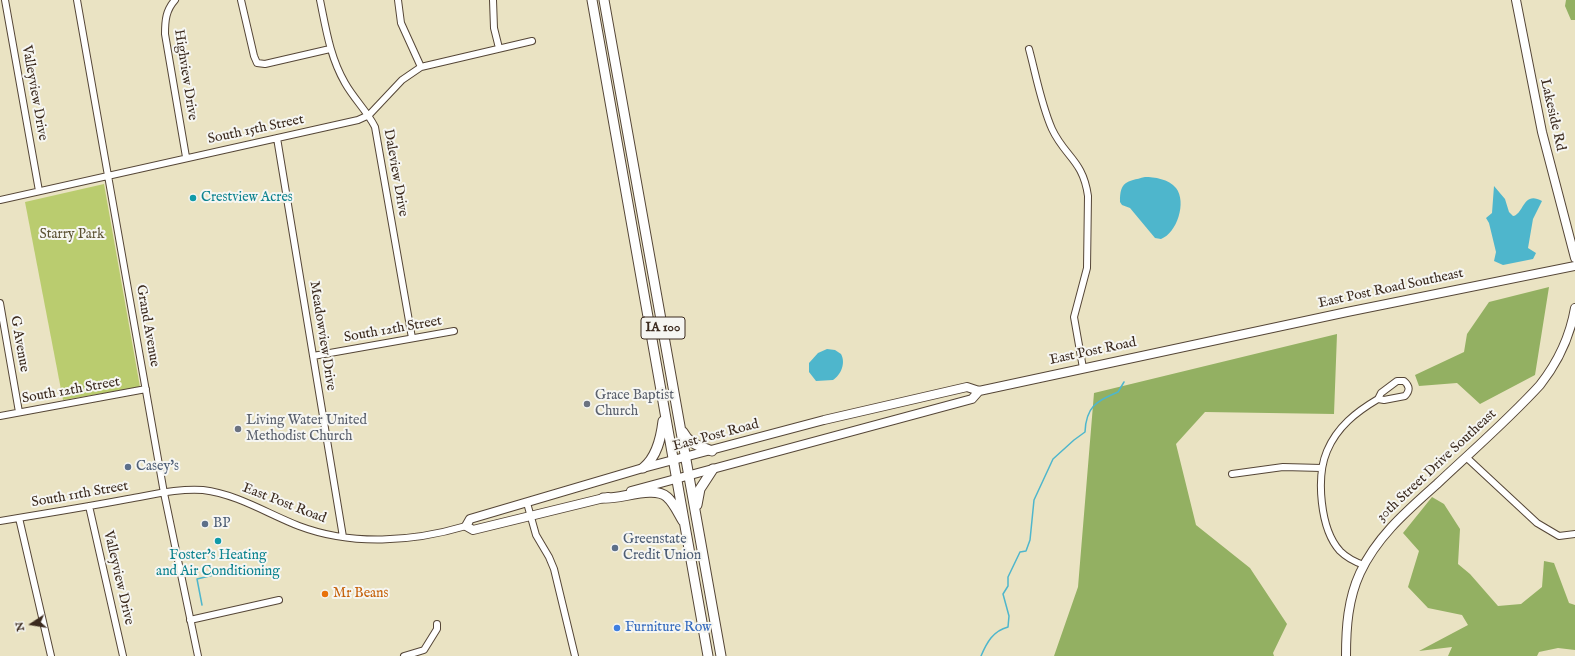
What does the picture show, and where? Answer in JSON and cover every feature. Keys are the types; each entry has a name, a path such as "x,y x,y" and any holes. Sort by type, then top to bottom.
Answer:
{"highway":[{"name":"IA 100","path":"592,0 708,656"},
{"name":"IA 100","path":"604,0 721,656"},
{"path":"644,468 651,462 658,444 665,413"},
{"path":"681,429 687,440 712,451"},
{"path":"696,510 700,489 713,469"},
{"path":"602,498 612,500 638,494 657,493 666,496 686,526"}],"main road":[{"name":"Lakeside Rd","path":"1516,0 1545,145 1575,258"},
{"name":"East Post Road Southeast","path":"1212,340 1575,266"},
{"name":"30th Street Drive Southeast","path":"1346,656 1348,614 1355,585 1376,545 1394,524 1528,398 1548,376 1565,344 1575,308"},
{"name":"East Post Road","path":"979,391 972,399 677,479 472,530 466,526 470,519 644,468 895,403 967,387 979,391 1212,340"}],"street":[{"name":"Valleyview Drive","path":"5,0 39,191"},
{"name":"Grand Avenue","path":"77,0 164,493 198,656"},
{"name":"Highview Drive","path":"175,0 168,11 165,21 165,34 186,157"},
{"path":"241,0 257,63 265,64 330,50"},
{"name":"Daleview Drive","path":"320,0 330,50 345,84 369,115 375,126 412,338"},
{"path":"398,0 401,23 421,67"},
{"path":"493,0 493,16 499,48"},
{"name":"South 15th Street","path":"0,200 108,174 358,120 369,115 402,80 421,67 532,41"},
{"path":"1029,49 1052,130 1079,166 1086,184 1088,196 1087,268 1074,317 1083,368"},
{"name":"Meadowview Drive","path":"277,138 343,537"},
{"name":"G Avenue","path":"0,303 19,412"},
{"name":"South 12th Street","path":"313,356 454,331"},
{"path":"1364,566 1353,561 1340,551 1331,536 1322,498 1322,468 1327,451 1337,434 1348,420 1363,407 1378,399 1381,393 1397,381 1404,381 1408,386 1408,393 1401,398 1384,400 1378,399"},
{"name":"South 12th Street","path":"0,416 146,390"},
{"path":"1466,457 1537,523 1560,536 1575,534"},
{"path":"1232,474 1283,467 1322,468"},
{"name":"East Post Road","path":"164,493 202,490 220,493 300,526 343,537 372,540 402,539 434,535 466,526"},
{"name":"South 11th Street","path":"0,521 164,493"},
{"path":"527,503 536,535 550,557 554,569 575,656"},
{"name":"Valleyview Drive","path":"89,506 123,656"},
{"path":"19,518 51,656"},
{"path":"190,620 279,600"},
{"path":"404,656 424,650 437,629 437,624"}],"green space":[{"path":"1566,0 1575,0 1575,20 1571,20 1565,6"},
{"name":"Starry Park","path":"104,184 140,387 63,400 25,202"},
{"path":"1549,287 1535,375 1480,404 1457,383 1419,386 1415,375 1464,352 1467,334 1489,302"},
{"path":"1337,334 1334,414 1205,412 1176,444 1196,525 1250,568 1287,624 1273,653 1274,656 1054,656 1078,587 1094,393"},
{"path":"1432,497 1444,504 1460,529 1458,564 1470,574 1498,606 1521,604 1542,587 1544,561 1554,563 1569,603 1575,605 1575,650 1558,648 1539,652 1537,656 1448,656 1452,647 1419,651 1468,625 1462,615 1428,608 1408,587 1419,551 1403,533"}],"water":[{"path":"1145,177 1157,178 1169,182 1176,188 1181,201 1179,216 1176,224 1167,236 1161,239 1155,238 1130,208 1122,205 1120,202 1121,190 1125,184"},
{"path":"1494,186 1505,199 1509,212 1513,216 1520,211 1527,200 1536,198 1542,201 1533,219 1528,248 1536,253 1533,259 1503,265 1494,261 1496,252 1489,223 1486,218 1492,213"},
{"path":"827,349 835,350 841,354 843,361 842,368 833,380 816,381 809,372 809,363 818,353"}],"waterway":[{"path":"981,656 994,634 1008,627 1009,616 1003,594 1008,586 1008,577 1020,552 1026,551 1030,540 1034,500 1053,459 1085,432 1087,416 1094,406 1098,402 1118,392 1124,382"},
{"path":"202,605 197,579 222,573"}],"place":[{"name":"Crestview Acres","path":"193,198"},
{"name":"Grace Baptist Church","path":"587,404"},
{"name":"Living Water United Methodist Church","path":"238,429"},
{"name":"Casey's","path":"128,467"},
{"name":"BP","path":"205,524"},
{"name":"Foster's Heating and Air Conditioning","path":"218,541"},
{"name":"Greenstate Credit Union","path":"615,548"},
{"name":"Mr Beans","path":"325,594"},
{"name":"Furniture Row","path":"617,628"}]}
